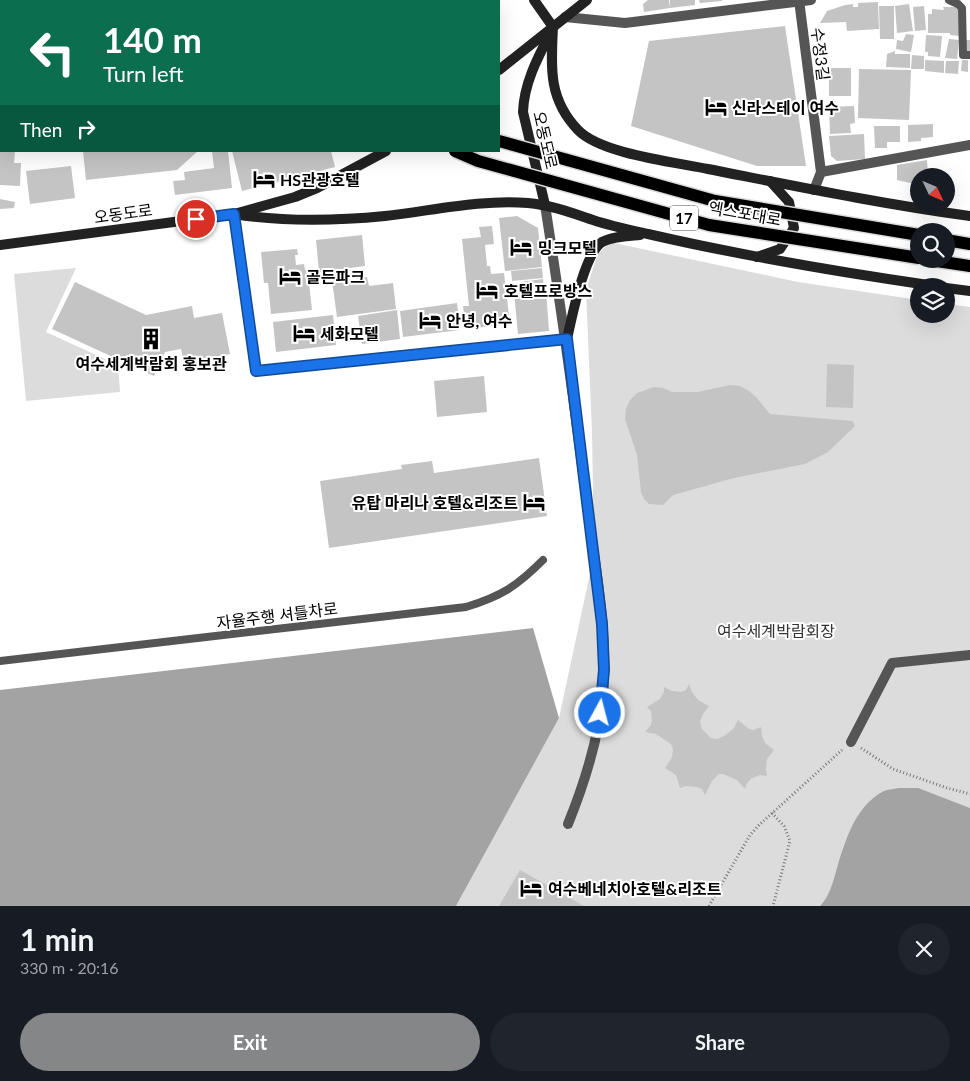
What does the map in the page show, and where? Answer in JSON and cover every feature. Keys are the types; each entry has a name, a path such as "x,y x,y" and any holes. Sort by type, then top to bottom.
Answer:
{"main road":[{"name":"엑스포대로","path":"500,141 715,201 910,234"},
{"name":"엑스포대로","path":"456,152 478,161 709,225 910,257"},
{"path":"955,242 970,244"},
{"path":"955,264 970,266"}],"street":[{"path":"534,0 553,27 552,74 558,101 569,119 586,137 593,141 629,152 814,190 970,216"},
{"name":"오동도로","path":"500,69 587,0"},
{"path":"565,17 624,23 811,0"},
{"name":"수정3길","path":"799,1 821,172 814,190"},
{"name":"오동도로","path":"545,205 522,112 530,76 553,27"},
{"path":"821,172 970,145"},
{"name":"오동도로","path":"0,245 234,214 317,188 384,152"},
{"path":"756,258 780,249 794,228 789,202 770,181"},
{"path":"567,339 256,371 234,214 283,220 332,220 505,202 545,205 596,221 756,258 910,282"},
{"path":"545,205 567,339 602,624 604,670 600,713 590,760 568,824"},
{"path":"567,339 585,270 594,251 602,242 609,239 648,234"},
{"path":"955,289 970,291"},
{"path":"851,742 892,663 970,655"}],"lane":[{"path":"949,0 962,8 963,55 970,55"},
{"name":"자율주행 셔틀차로","path":"0,661 466,607 510,590 543,560"}],"path":[{"path":"708,906 750,835 851,742 892,769 970,794"},
{"path":"772,814 784,826 790,841 773,906"}],"green space":[{"name":"여수세계박람회장","path":"614,243 798,282 910,299 910,323 955,323 955,305 970,307 970,808 945,799 872,800 859,815 849,832 829,893 820,906 456,906 559,718 594,555 592,432 586,289 598,254 605,247"},
{"path":"76,268 46,332 118,365 120,392 26,401 14,274"}],"shaded area":[{"path":"533,628 559,718 456,906 0,906 0,690"},
{"path":"899,788 918,788 970,808 970,906 820,906 831,888 848,835 859,814 874,797 884,791"}],"building":[{"path":"648,0 669,0 670,8 644,12 643,4"},
{"path":"670,0 695,0 695,5 670,8"},
{"path":"699,0 722,0 722,1 700,3"},
{"path":"878,2 879,29 847,31 846,22 820,23 827,11 845,5 853,4 853,7 858,7 858,3"},
{"path":"909,4 913,31 897,33 895,6"},
{"path":"879,6 894,6 894,39 880,39"},
{"path":"924,6 926,30 915,31 913,7"},
{"path":"943,7 960,7 960,36 950,35 950,33 928,33 928,14 932,14 932,9 944,10"},
{"name":"신라스테이 여수","path":"785,26 806,166 757,166 631,126 649,41"},
{"path":"906,34 914,35 911,52 896,49 897,40 903,41"},
{"path":"926,35 942,36 940,57 928,56 928,52 925,52"},
{"path":"949,39 959,40 957,59 945,58"},
{"path":"965,40 970,40 970,52 966,52"},
{"path":"895,51 895,54 910,54 910,68 886,67 887,54"},
{"path":"912,55 924,56 924,69 911,69"},
{"path":"925,60 944,61 944,73 925,71"},
{"path":"962,60 968,60 968,72 961,71"},
{"path":"946,61 959,61 958,74 945,73"},
{"path":"829,68 851,68 851,96 829,96"},
{"path":"859,69 911,70 909,120 858,118"},
{"path":"854,106 855,123 850,124 851,133 830,134 829,107"},
{"path":"933,124 933,137 921,138 921,141 908,142 908,125"},
{"path":"874,126 900,126 900,142 887,142 887,148 875,148"},
{"path":"864,134 865,159 837,161 831,156 829,136"},
{"path":"0,152 15,152 14,163 21,163 20,186 0,185"},
{"path":"83,152 197,152 177,170 86,180"},
{"path":"212,152 228,152 232,188 175,195 173,181 185,180 184,172 214,168"},
{"name":"HS관광호텔","path":"232,152 331,152 335,167 242,191"},
{"path":"927,160 928,168 910,168 910,183 897,180 897,165"},
{"path":"71,166 75,198 30,204 26,171"},
{"path":"0,199 15,202 14,208 0,209"},
{"name":"밍크모텔","path":"517,216 538,228 542,267 505,271 499,218"},
{"name":"호텔프로방스","path":"492,226 494,244 485,245 487,266 490,266 491,274 504,273 510,324 466,329 463,306 469,306 462,239 481,237 479,227"},
{"path":"362,235 365,266 319,272 316,240"},
{"name":"골든파크","path":"297,249 298,255 295,255 296,265 304,264 305,270 316,268 317,282 309,283 312,310 271,314 268,283 264,283 261,252"},
{"path":"542,268 543,278 512,281 511,271"},
{"path":"367,277 369,286 393,283 396,309 337,317 332,281"},
{"path":"543,279 544,288 522,290 521,282"},
{"name":"여수세계박람회 홍보관","path":"75,282 146,315 192,306 194,318 222,313 230,354 184,363 181,349 165,352 154,376 52,329"},
{"path":"546,290 549,331 518,334 514,292"},
{"name":"안녕, 여수","path":"457,303 460,330 403,337 400,311"},
{"path":"397,310 400,339 362,344 358,316"},
{"name":"세화모텔","path":"333,315 336,345 276,352 273,322"},
{"path":"827,364 854,365 853,408 826,407"},
{"path":"484,376 487,412 437,417 434,381"},
{"path":"730,385 740,386 749,391 770,414 852,421 855,426 828,452 805,464 734,478 673,495 663,505 649,504 641,492 637,455 625,419 626,409 630,400 637,393 654,387 672,392 698,392"},
{"name":"유탑 마리나 호텔&리조트","path":"539,458 547,516 329,548 320,481 402,469 401,465 432,461 434,473"},
{"path":"689,684 698,700 709,706 700,721 702,729 711,738 718,739 727,734 734,728 738,720 749,729 753,730 761,727 765,743 774,750 767,759 767,776 760,775 752,778 747,783 745,789 737,780 719,774 712,781 705,795 702,789 697,787 686,786 680,788 676,775 665,768 672,757 673,749 671,744 656,734 645,732 651,725 652,720 651,711 647,707 660,699 664,692 664,687 672,691 681,692 686,690"},
{"name":"여수베네치아호텔&리조트","path":"520,870 584,906 499,906"}],"place":[{"name":"신라스테이 여수","path":"716,107"},
{"name":"HS관광호텔","path":"264,179"},
{"name":"밍크모텔","path":"521,247"},
{"name":"골든파크","path":"290,276"},
{"name":"호텔프로방스","path":"487,290"},
{"name":"안녕, 여수","path":"430,320"},
{"name":"세화모텔","path":"304,333"},
{"name":"여수세계박람회 홍보관","path":"151,339"},
{"name":"유탑 마리나 호텔&리조트","path":"534,502"},
{"name":"여수베네치아호텔&리조트","path":"531,888"}],"route":[{"path":"196,219 234,214 256,371 567,339 602,624 604,670 600,713"}]}
